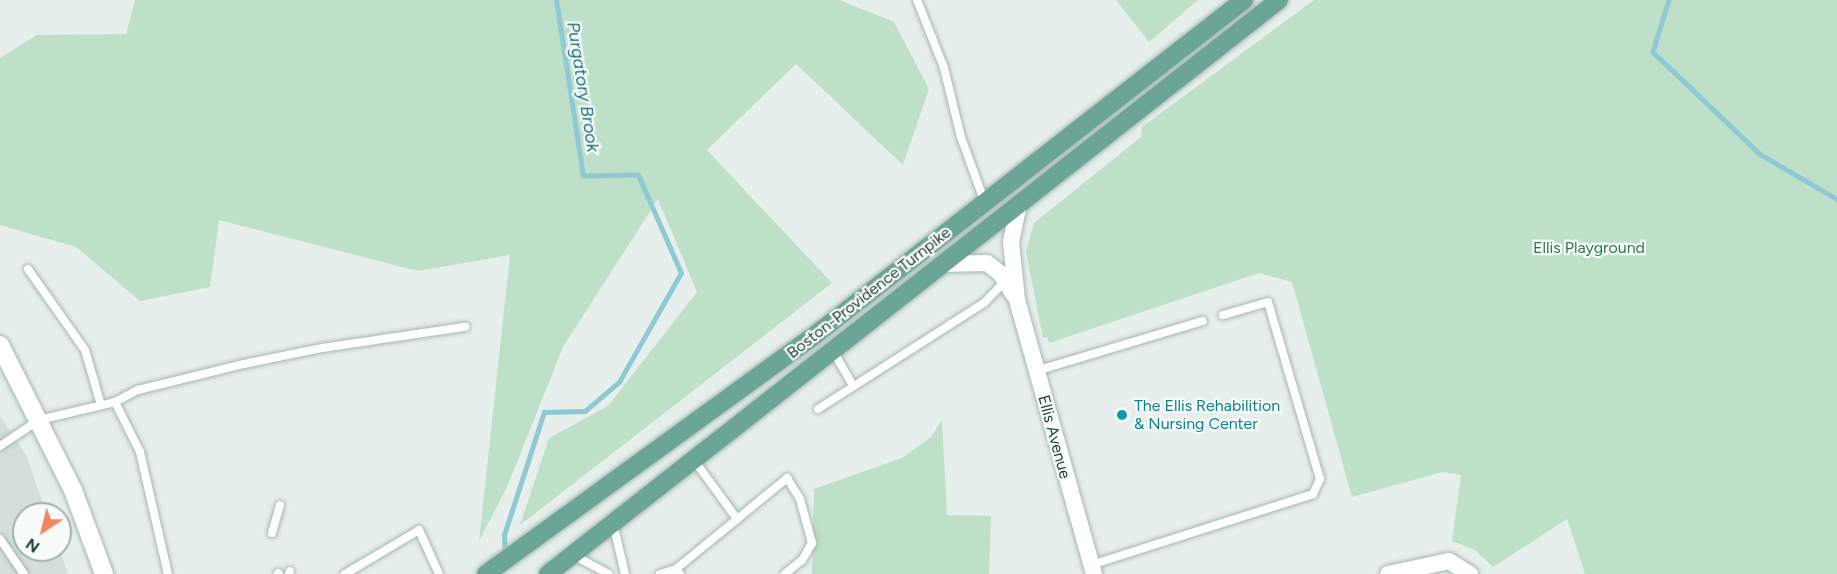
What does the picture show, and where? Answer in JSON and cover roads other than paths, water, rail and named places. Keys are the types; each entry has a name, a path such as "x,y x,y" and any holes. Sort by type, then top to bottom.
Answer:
{"main road":[{"name":"Boston-Providence Turnpike","path":"489,572 741,392 1244,0"},
{"name":"Boston-Providence Turnpike","path":"548,574 1279,0"},
{"path":"0,345 73,490 104,574"}],"street":[{"name":"Ellis Avenue","path":"1019,204 1011,242 1017,300 1092,569"},
{"name":"Ellis Avenue","path":"942,264 987,263 1005,281 1017,300"},
{"path":"1388,574 1449,561 1470,574"}],"lane":[{"path":"917,0 944,68 962,137 985,203"},
{"path":"28,269 85,350 101,405"},
{"path":"818,409 984,303 1005,281"},
{"path":"1092,569 1313,494 1320,479 1268,302 1223,315"},
{"path":"1036,371 1203,321"},
{"path":"0,447 39,420 115,402 138,390 247,363 322,348 465,327"},
{"path":"832,350 853,385"},
{"path":"115,402 140,452 168,574"},
{"path":"694,460 737,519"},
{"path":"660,574 678,571 787,478 800,499 812,543 802,560 785,574"},
{"path":"272,533 280,505"},
{"path":"277,522 284,531"},
{"path":"613,523 625,574"},
{"path":"345,574 419,530 439,574"},
{"path":"0,539 24,574"},
{"path":"573,555 608,574"}],"waterway":[{"name":"Purgatory Brook","path":"505,553 504,535 544,412 585,411 619,382 681,273 638,175 583,176 556,0"},
{"path":"1669,0 1653,52 1760,154 1837,199"}],"place":[{"name":"The Ellis Rehabilition & Nursing Center","path":"1122,415"}],"park label":[{"name":"Ellis Playground","path":"1589,248"}]}
